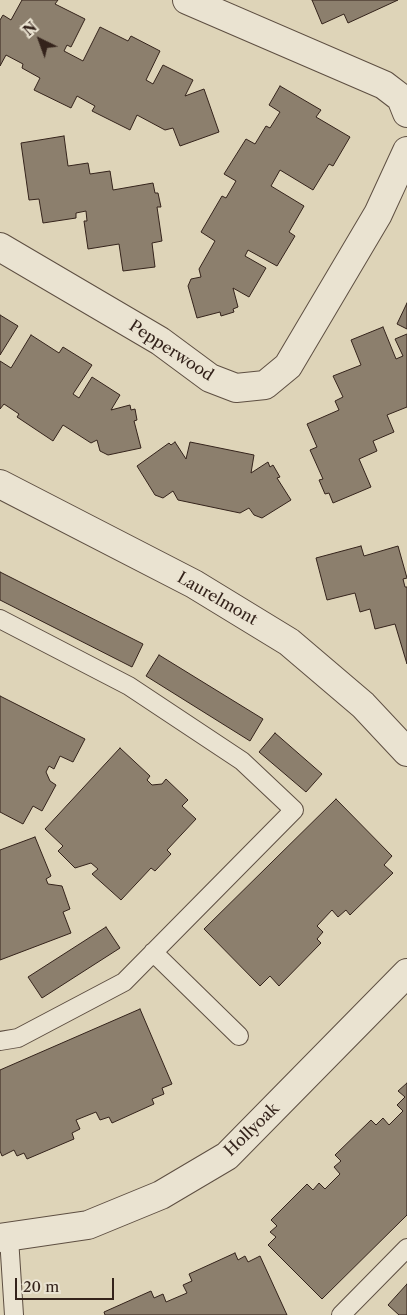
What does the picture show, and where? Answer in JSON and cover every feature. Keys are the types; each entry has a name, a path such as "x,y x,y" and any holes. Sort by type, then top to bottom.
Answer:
{"street":[{"path":"187,0 384,85 402,98 407,113"},
{"name":"Pepperwood","path":"0,247 160,341 210,378 236,388 265,385 288,366 378,214 407,151"},
{"name":"Laurelmont","path":"0,484 194,584 289,642 363,705 407,752"},
{"name":"Hollyoak","path":"4,1238 88,1225 161,1195 227,1156 407,973"}],"lane":[{"path":"0,619 129,686 242,760 294,810 124,982 18,1038 0,1041"},
{"path":"154,952 239,1036"},
{"path":"4,1238 14,1315"},
{"path":"341,1315 407,1248"}],"building":[{"path":"22,0 58,0 55,4 85,19 71,47 67,45 64,51 83,61 100,27 128,41 131,36 160,51 146,80 153,84 163,65 193,80 185,96 204,89 219,132 180,146 173,128 165,130 137,115 130,130 92,111 95,106 77,96 71,108 34,90 40,78 22,68 23,64 6,55 0,66 0,20 3,15 11,20"},
{"path":"312,0 398,0 348,23 344,14 322,24"},
{"path":"280,86 321,110 316,117 350,137 333,166 329,164 313,190 280,170 271,186 304,206 289,232 295,236 277,266 248,250 245,256 266,268 249,297 233,288 238,307 233,309 234,312 221,316 220,312 197,318 188,286 191,279 201,277 199,269 215,241 201,232 222,196 226,198 236,181 224,174 246,139 255,144 266,126 270,128 280,112 269,105"},
{"path":"64,136 68,166 88,163 90,174 110,171 113,190 153,183 155,193 158,193 161,207 157,207 162,241 152,243 155,267 123,271 119,244 88,249 84,221 87,221 86,211 76,213 76,218 43,223 39,199 29,200 21,143"},
{"path":"407,303 407,329 397,324"},
{"path":"0,315 18,326 0,355"},
{"path":"383,327 396,359 403,356 395,339 407,334 407,407 387,415 394,432 373,441 377,451 359,459 371,487 333,503 329,493 325,494 319,480 323,479 310,450 317,447 307,424 339,410 335,401 343,397 333,376 361,365 351,340"},
{"path":"31,335 59,353 63,347 92,365 73,394 79,398 92,377 120,395 111,410 130,405 131,410 135,409 137,420 134,421 141,448 108,455 100,451 97,440 91,443 63,425 53,441 17,417 19,414 4,404 0,409 0,361 11,368"},
{"path":"175,442 186,459 190,442 254,455 251,473 268,462 270,467 273,465 280,477 277,478 291,500 262,518 254,515 249,508 240,513 178,500 173,491 163,498 155,495 137,466 169,443 171,445"},
{"path":"361,546 364,556 398,546 407,578 403,579 405,587 407,587 407,664 395,624 375,629 370,609 360,612 355,593 327,600 316,558"},
{"path":"0,572 143,644 132,667 0,600"},
{"path":"159,655 263,719 250,741 146,676"},
{"path":"0,696 85,739 73,762 60,756 54,769 49,766 46,772 50,781 56,785 42,811 33,806 23,824 0,812"},
{"path":"275,733 322,774 306,792 259,752"},
{"path":"120,748 150,776 147,780 152,785 162,784 166,779 188,800 182,806 196,819 167,850 171,854 155,871 151,868 121,900 92,874 98,869 91,863 75,868 58,851 63,846 45,829"},
{"path":"336,799 392,856 384,865 393,873 350,915 346,910 338,917 332,910 317,926 323,932 317,939 321,943 279,986 270,976 260,986 204,929"},
{"path":"35,837 51,876 46,879 48,884 62,886 70,909 63,912 71,933 0,960 0,850"},
{"path":"106,927 120,948 42,998 28,977"},
{"path":"140,1009 172,1084 162,1088 164,1094 152,1099 154,1104 112,1123 109,1117 100,1120 96,1112 76,1120 80,1129 72,1133 74,1139 27,1159 24,1153 17,1156 14,1150 2,1156 0,1151 0,1070"},
{"path":"407,1083 407,1215 322,1299 268,1245 276,1237 270,1232 277,1226 271,1220 307,1184 313,1190 319,1183 325,1189 340,1174 334,1167 341,1161 335,1155 371,1120 376,1125 383,1118 389,1125 403,1111 397,1105 405,1097 398,1091"},
{"path":"235,1253 238,1260 245,1256 248,1262 260,1256 287,1315 105,1315 104,1312 151,1291 154,1298 163,1294 166,1302 187,1293 183,1285 192,1281 189,1274"},
{"path":"407,1284 407,1315 399,1315 388,1305"}]}
